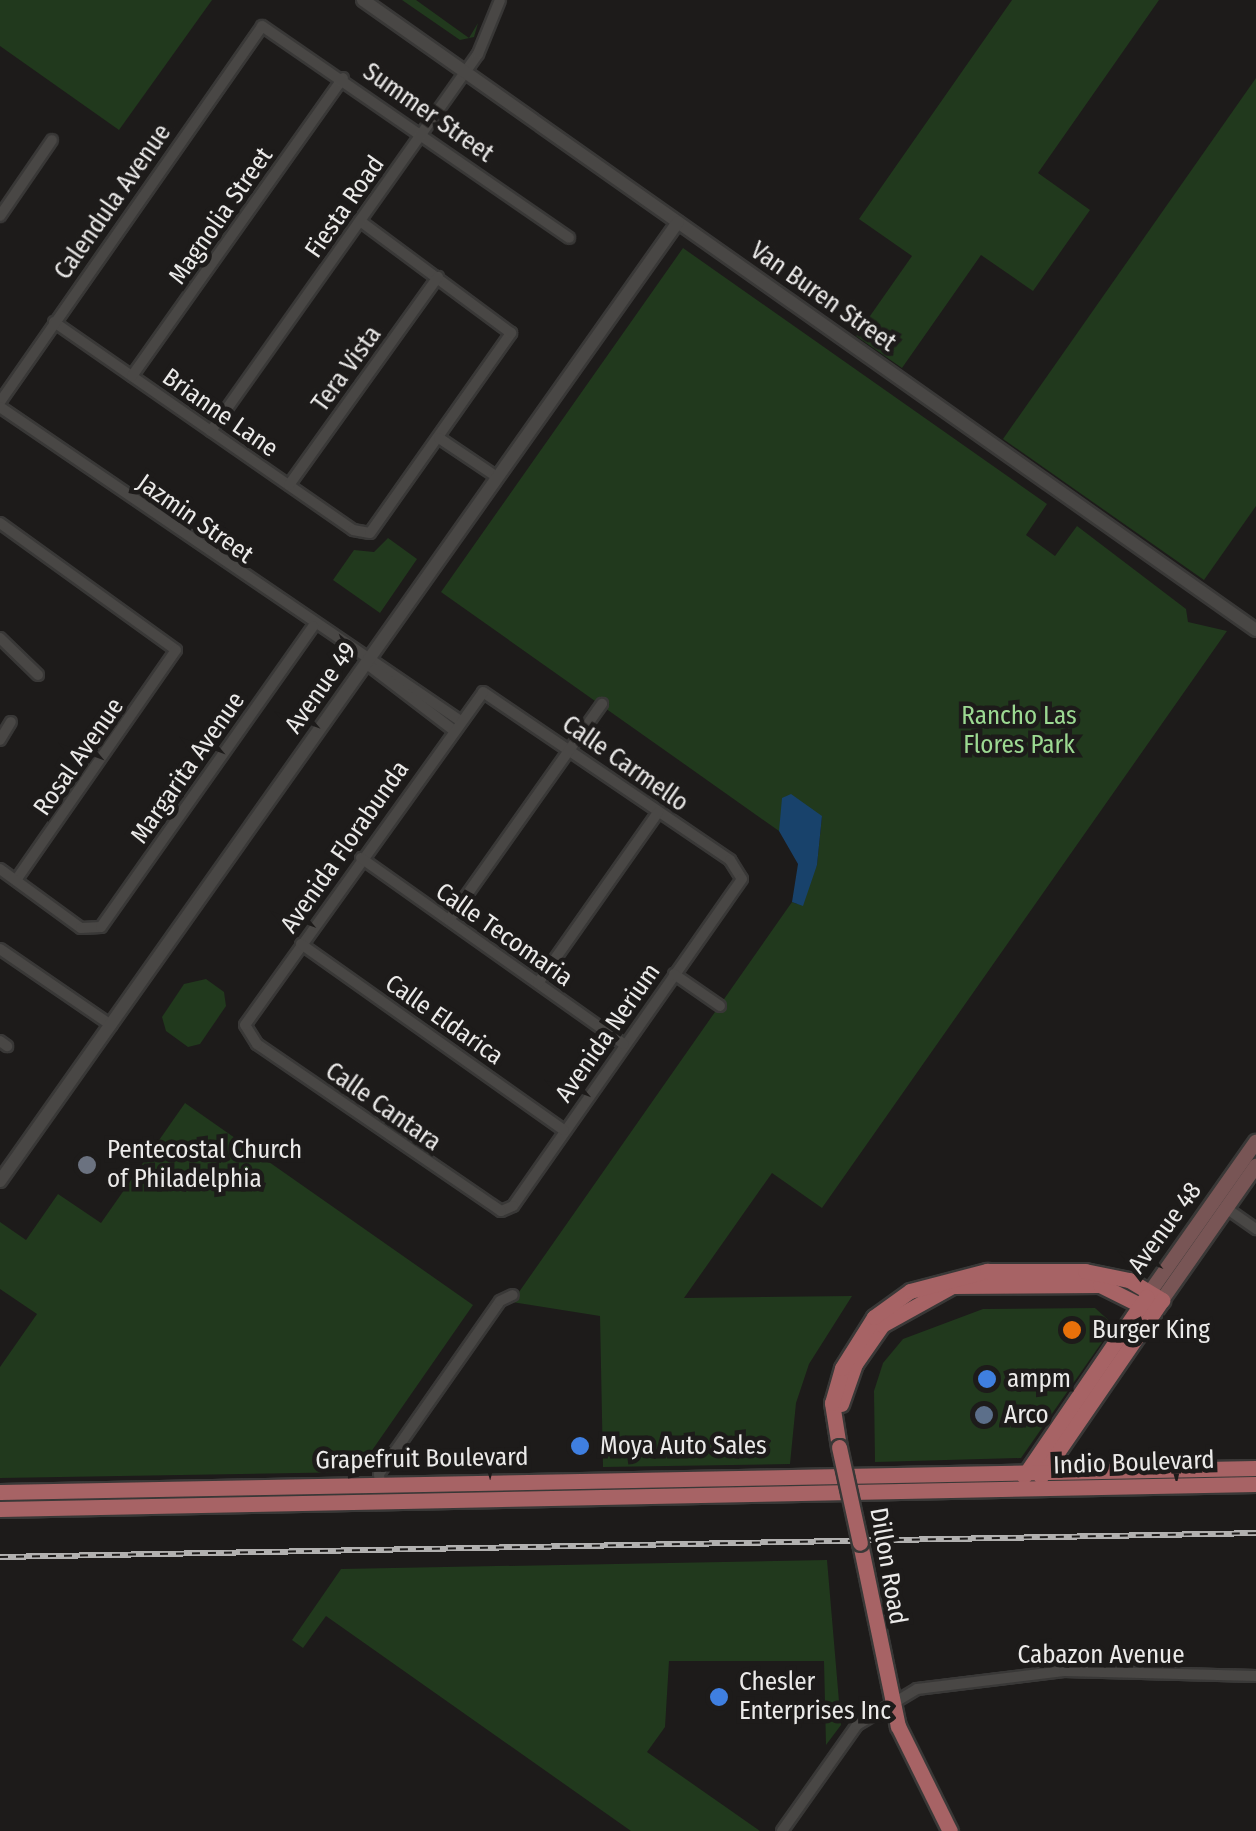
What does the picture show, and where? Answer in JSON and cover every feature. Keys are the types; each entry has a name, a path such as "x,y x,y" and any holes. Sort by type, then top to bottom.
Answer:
{"main road":[{"name":"Avenue 48","path":"1021,1492 1256,1142"},
{"path":"1226,1208 1225,1197 1256,1152"},
{"name":"Avenue 48","path":"1152,1302 1256,1166"},
{"name":"Dillon Road","path":"950,1831 890,1700 836,1417 866,1345 894,1315 933,1292 968,1282 1085,1284 1112,1288 1152,1302"},
{"name":"Indio Boulevard","path":"1034,1472 1256,1468"},
{"name":"Grapefruit Boulevard","path":"0,1492 1034,1472"},
{"path":"192,1505 224,1497 356,1495 380,1484"},
{"name":"Indio Boulevard","path":"1021,1492 1256,1484"},
{"name":"Grapefruit Boulevard","path":"0,1509 1021,1492"}],"street":[{"name":"Van Buren Street","path":"363,0 1256,630"},
{"name":"Fiesta Road","path":"210,431 465,72 500,0"},
{"name":"Summer Street","path":"262,26 343,78 568,238"},
{"name":"Calendula Avenue","path":"0,404 262,26"},
{"name":"Magnolia Street","path":"132,376 343,78"},
{"path":"0,216 52,140"},
{"path":"360,221 511,333 439,438 494,475"},
{"name":"Avenue 49","path":"0,1181 494,475 678,222"},
{"name":"Tera Vista","path":"289,485 438,277"},
{"name":"Brianne Lane","path":"54,322 364,535 439,438"},
{"name":"Jazmin Street","path":"0,404 456,725"},
{"name":"Rosal Avenue","path":"0,524 168,639 175,656 16,880"},
{"name":"Margarita Avenue","path":"16,880 94,931 313,626"},
{"path":"0,638 38,674"},
{"name":"Avenida Florabunda","path":"246,1030 301,944 483,692"},
{"name":"Calle Carmello","path":"483,692 741,874"},
{"path":"449,920 602,704"},
{"path":"0,740 11,722"},
{"path":"538,983 658,812"},
{"name":"Calle Tecomaria","path":"362,858 624,1044"},
{"path":"0,869 16,880"},
{"name":"Avenida Nerium","path":"502,1211 512,1206 740,885 741,874"},
{"name":"Calle Eldarica","path":"301,944 564,1130"},
{"path":"0,948 111,1025"},
{"path":"674,974 720,1006"},
{"name":"Calle Cantara","path":"246,1030 502,1211"},
{"path":"1226,1208 1256,1229"},
{"path":"380,1484 379,1474 500,1302 512,1294"},
{"name":"Cabazon Avenue","path":"890,1700 917,1689 1031,1672 1256,1676"},
{"path":"782,1831 857,1726 890,1700"}],"green space":[{"path":"0,0 212,0 119,130 0,46"},
{"path":"402,0 416,0 469,38 478,23 474,37 460,40"},
{"path":"1012,0 1159,0 1038,173 1090,210 1033,291 981,255 902,368 856,336 912,256 859,219"},
{"path":"1256,78 1256,506 1204,580 1003,439"},
{"name":"Rancho Las Flores Park","path":"683,248 1047,504 1026,535 1055,556 1077,526 1186,609 1188,622 1227,631 822,1208 772,1173 684,1298 852,1296 809,1364 796,1403 790,1464 603,1467 600,1316 512,1302 792,902 797,904 817,865 822,816 779,831 441,592"},
{"path":"388,538 417,559 380,613 333,580 354,550 374,552"},
{"path":"206,979 224,992 226,1006 200,1044 188,1047 166,1031 162,1017 184,984"},
{"path":"185,1103 473,1305 357,1472 0,1478 0,1367 37,1314 0,1289 0,1222 26,1240 58,1194 101,1223"},
{"path":"1095,1308 1114,1325 1021,1458 875,1462 874,1391 883,1363 903,1339 983,1309"},
{"path":"827,1560 841,1725 826,1745 824,1661 669,1661 665,1727 647,1752 760,1831 631,1831 326,1616 303,1648 292,1640 341,1569"}],"water":[{"path":"791,794 822,816 817,865 803,906 792,902 798,864 779,831 782,798"}],"railway":[{"path":"0,1557 1256,1533"}],"place":[{"name":"Pentecostal Church of Philadelphia","path":"87,1165"},
{"name":"Burger King","path":"1072,1330"},
{"name":"ampm","path":"987,1379"},
{"name":"Arco","path":"984,1415"},
{"name":"Moya Auto Sales","path":"580,1446"},
{"name":"Chesler Enterprises Inc","path":"719,1697"}]}
